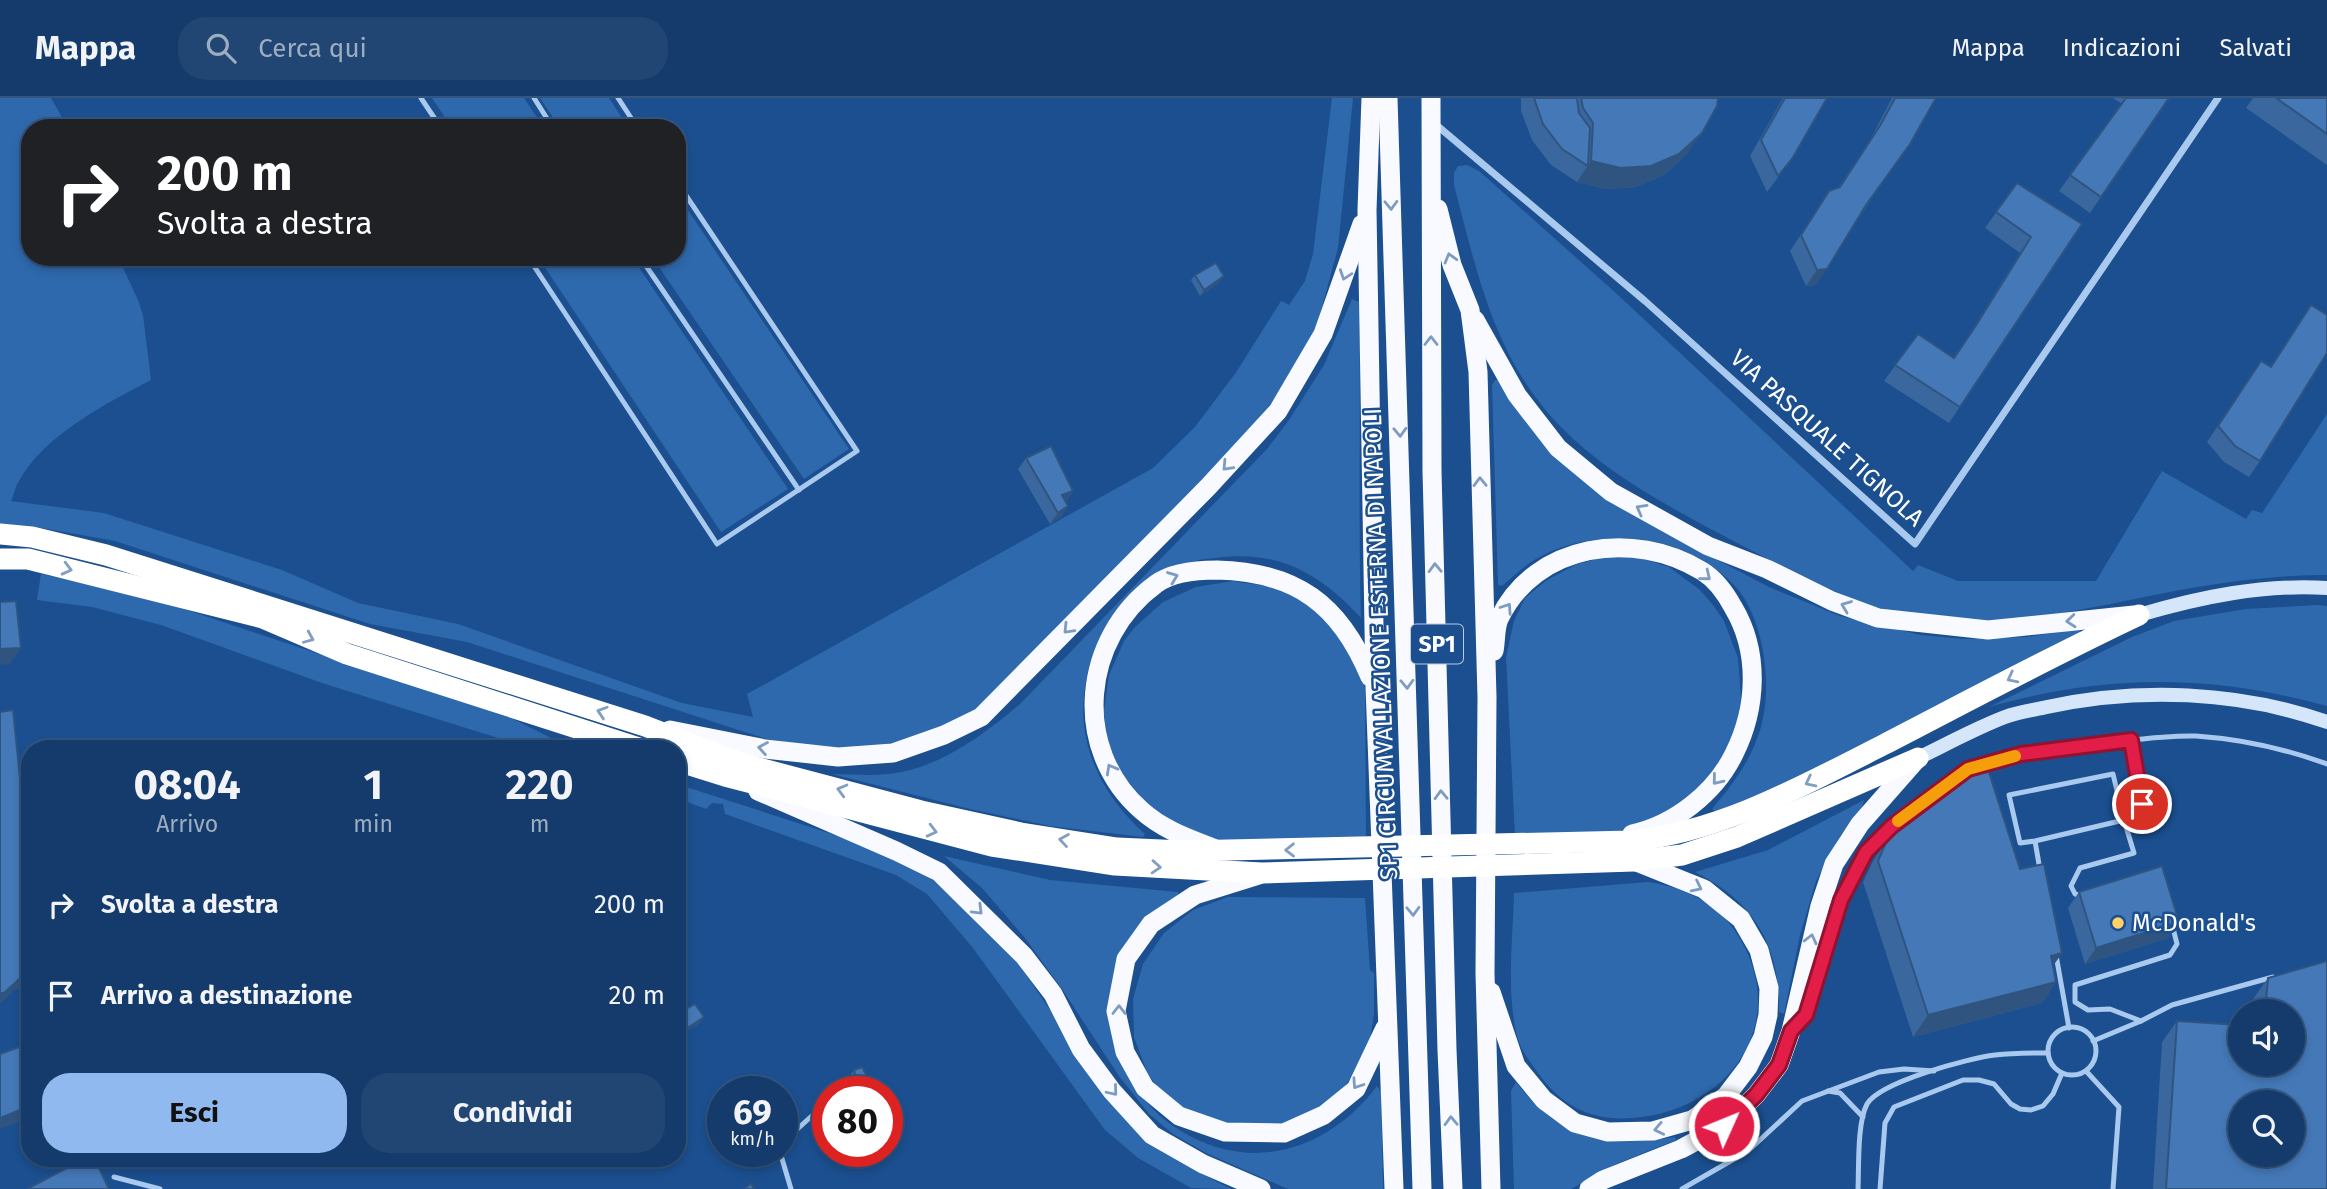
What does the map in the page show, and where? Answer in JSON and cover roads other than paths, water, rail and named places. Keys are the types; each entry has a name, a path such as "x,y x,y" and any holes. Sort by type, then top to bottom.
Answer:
{"highway":[{"path":"1371,98 1367,210 1375,687 1394,1189"},
{"name":"SP1 CIRCUMVALLAZIONE ESTERNA DI NAPOLI","path":"1388,98 1422,1189"},
{"name":"SP1","path":"1430,98 1432,471 1447,1049 1454,1189"},
{"path":"645,726 704,735 765,749 838,757 892,753 944,735 981,717 1278,411 1323,334 1389,144"},
{"name":"SP1","path":"1430,180 1452,265 1469,310 1478,372 1487,697 1485,973 1491,1189"},
{"path":"1469,310 1517,394 1559,448 1611,492 1709,546 1767,569 1832,601 1878,618 1988,630 2138,615"},
{"path":"0,534 32,537 106,555 682,740"},
{"path":"686,764 992,846 1115,864 1262,873 1361,870 1594,842 1646,831 1675,818 1707,793 1729,765 1741,741 1750,709 1754,669 1743,623 1726,594 1704,572 1675,558 1641,550 1596,549 1557,559 1528,578 1499,621 1487,697"},
{"path":"0,559 28,559 263,618 347,654 614,740"},
{"path":"1221,851 1176,833 1140,809 1125,792 1099,747 1094,694 1098,667 1119,620 1157,583 1182,573 1238,570 1267,575 1293,585 1319,602 1340,622 1357,645 1375,687"},
{"path":"1594,842 1665,837 1728,819 1790,792 2138,615"},
{"path":"686,742 740,762 920,811 1021,833 1117,848 1221,851 1359,848 1634,861 1682,855 1737,837 1918,758"},
{"path":"1588,1189 1603,1180 1681,1149 1724,1126 1756,1095 1779,1065 1791,1031 1820,906 1834,864 1860,824 1918,758"},
{"path":"726,776 939,872 1024,956 1053,994 1081,1049 1112,1091 1152,1135 1203,1164 1261,1189"},
{"path":"1485,973 1516,1066 1544,1100 1575,1123 1608,1132 1653,1131 1692,1120 1726,1096 1748,1068 1763,1037 1768,1015 1769,988 1759,950 1741,919 1704,888 1634,861"},
{"path":"1262,873 1195,895 1150,924 1126,960 1116,1011 1125,1052 1145,1088 1179,1116 1225,1132 1284,1133 1324,1115 1356,1089 1387,1023"}],"main road":[{"path":"2138,615 2176,604 2250,590 2292,586 2327,588"},
{"path":"1918,758 2007,716 2075,701 2143,694 2230,699 2301,713 2327,722"}],"street":[{"name":"VIA PASQUALE TIGNOLA","path":"1430,120 1645,301 1915,544 2218,98"}],"lane":[{"path":"421,98 435,119"},
{"path":"534,98 547,119"},
{"path":"618,98 632,119"},
{"path":"534,266 717,544 857,451 686,195"},
{"path":"646,266 799,490"},
{"path":"1982,765 2021,754 2131,740 2194,736 2305,756 2327,764"},
{"path":"2091,897 2075,894 2071,886 2080,868 2134,852 2124,820 2113,774 2009,795 2020,844 2124,820 2142,804 2131,740"},
{"path":"1791,1031 1806,1015 1841,900 1866,852 1892,826 1959,775"},
{"path":"2035,841 2043,881"},
{"path":"2141,1021 2110,1009 2088,1010 2075,1002 2075,985 2170,955 2177,944 2171,918"},
{"path":"2055,948 2069,1028"},
{"path":"2093,1041 2172,1005 2277,976"},
{"path":"2069,1028 2083,1031 2093,1041 2096,1054 2086,1070 2075,1075 2062,1073 2053,1065 2048,1053 2052,1039 2057,1034 2069,1028"},
{"path":"1858,1189 1863,1117 1868,1102 1893,1084 1962,1061 1995,1055 2048,1053"},
{"path":"1682,1189 1748,1151 1802,1101 1879,1072 1904,1069 1934,1071"},
{"path":"2086,1070 2119,1107 2113,1189"},
{"path":"1880,1189 1885,1123 1894,1107 1963,1080 1979,1080 1994,1084 2011,1104 2020,1109 2031,1110 2043,1106 2053,1094 2062,1073"},
{"path":"1828,1091 1840,1093 1863,1117"},
{"path":"798,1128 812,1116"},
{"path":"784,1167 791,1189"},
{"path":"114,1177 160,1189"}],"place":[{"name":"McDonald's","path":"2118,923"}]}
